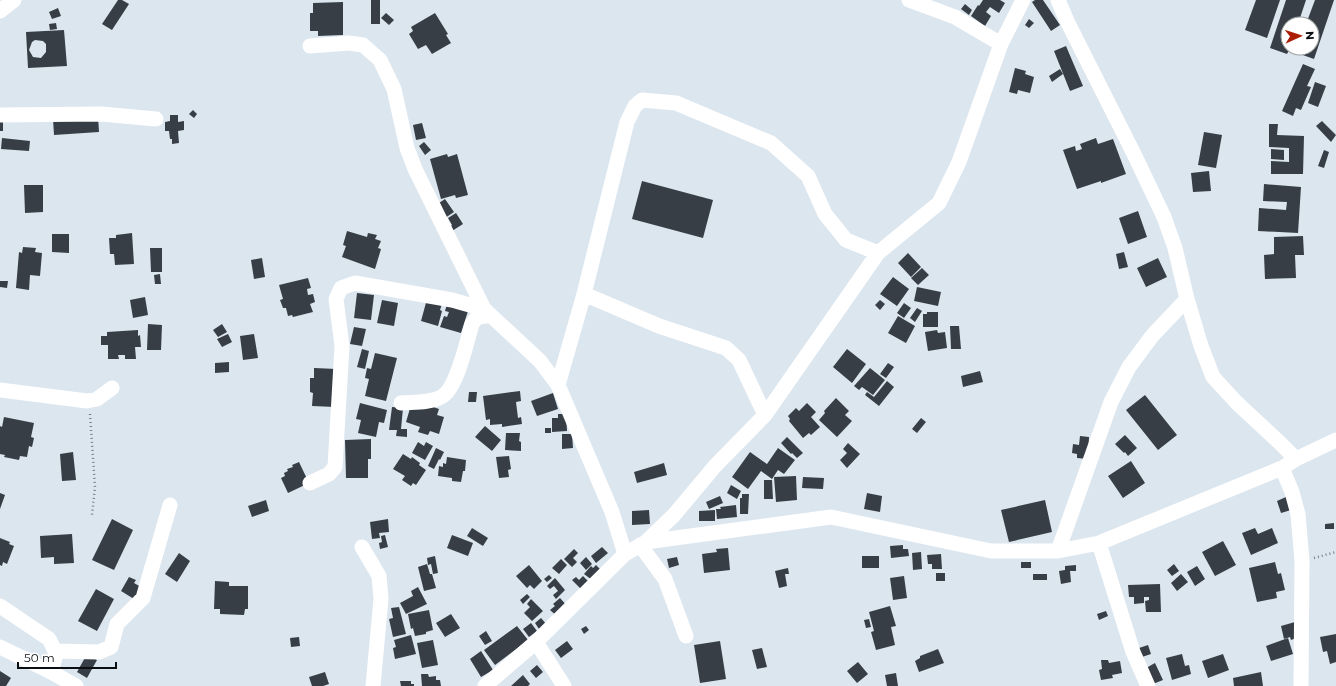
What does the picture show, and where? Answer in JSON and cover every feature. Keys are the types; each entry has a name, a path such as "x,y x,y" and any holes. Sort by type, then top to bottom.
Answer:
{"street":[{"path":"0,11 14,0"},
{"path":"909,0 955,17 1001,44"},
{"path":"485,686 536,642 625,554 643,543 674,515 715,466 766,415 878,254 939,203 959,162 1001,44 1023,0"},
{"path":"1058,0 1164,217 1175,248 1187,299 1201,346 1213,377 1237,403 1296,459"},
{"path":"310,46 348,43 363,44 380,60 394,89 407,148 414,169 488,313 540,361 558,385 612,512 625,554"},
{"path":"558,385 584,294 627,122 635,106 642,100 676,103 771,143 808,176 825,214 846,240 878,254"},
{"path":"0,115 100,114 156,119"},
{"path":"310,483 329,474 335,467 342,346 336,299 341,288 355,283 452,300 488,313"},
{"path":"584,294 659,326 726,348 739,360 766,415"},
{"path":"1058,551 1111,402 1129,367 1152,336 1187,299"},
{"path":"401,403 432,400 443,397 456,379 475,318 488,313"},
{"path":"0,390 87,402 97,399 112,388"},
{"path":"643,543 831,517 991,551 1058,551 1099,543 1282,468 1296,459 1336,440"},
{"path":"1282,468 1292,492 1298,514 1302,561 1301,686"},
{"path":"55,651 99,652 111,647 117,624 143,598 170,505"},
{"path":"643,543 666,579 686,636"},
{"path":"1099,543 1133,652 1148,686"},
{"path":"362,547 379,576 381,599 373,686"},
{"path":"0,606 49,640 55,651 55,658 63,681"},
{"path":"536,642 564,686"},
{"path":"0,647 63,681"}],"path":[{"path":"87,402 90,411 95,486 92,515"},
{"path":"1302,561 1336,552"}],"building":[{"path":"118,0 122,0 129,4 112,30 102,24"},
{"path":"371,0 380,0 380,24 371,24"},
{"path":"983,0 1000,0 1005,3 999,13 990,7 986,12 991,16 985,26 971,16"},
{"path":"1035,0 1043,0 1060,25 1051,31 1032,2"},
{"path":"1256,0 1280,0 1267,38 1245,30"},
{"path":"1286,0 1306,0 1301,16 1281,16"},
{"path":"1315,0 1334,0 1320,41 1320,16 1309,16"},
{"path":"343,2 343,35 318,36 318,31 310,31 310,13 313,13 313,3"},
{"path":"965,4 972,10 969,15 961,9"},
{"path":"58,8 61,16 52,19 49,12"},
{"path":"386,13 394,20 389,25 381,18"},
{"path":"435,13 448,34 446,35 451,43 432,54 426,45 418,49 409,34 413,31 411,27"},
{"path":"1280,18 1280,52 1270,48"},
{"path":"1029,19 1034,23 1029,28 1025,25"},
{"path":"56,23 57,29 50,30 49,24"},
{"path":"64,30 67,66 28,68 26,32","holes":["35,40 43,41 46,44 46,52 41,58 33,57 29,50 32,42"]},
{"path":"1066,46 1083,86 1070,91 1054,51"},
{"path":"1306,56 1315,56 1314,59"},
{"path":"1303,64 1315,69 1307,86 1311,87 1301,110 1296,108 1293,116 1282,111"},
{"path":"1015,68 1026,71 1025,74 1034,77 1030,93 1018,90 1017,94 1009,92"},
{"path":"1060,69 1063,74 1052,82 1049,76"},
{"path":"1315,82 1326,86 1318,107 1308,103"},
{"path":"193,110 197,114 194,118 189,114"},
{"path":"170,115 178,115 178,122 184,121 184,130 178,131 179,143 172,144 169,131 165,131 165,122 170,121"},
{"path":"98,116 99,132 54,135 53,119"},
{"path":"0,120 3,120 3,131 0,131"},
{"path":"1322,121 1336,135 1331,142 1316,126"},
{"path":"422,123 426,138 416,140 413,125"},
{"path":"1269,124 1278,124 1277,135 1304,136 1303,174 1271,174 1271,161 1289,162 1289,148 1269,147"},
{"path":"1204,132 1222,135 1216,168 1198,165"},
{"path":"2,138 30,141 29,151 1,149"},
{"path":"1096,138 1098,144 1113,139 1126,174 1101,183 1101,181 1077,189 1063,150 1075,146 1076,151 1082,149 1080,144"},
{"path":"424,142 431,150 425,155 419,146"},
{"path":"1271,149 1284,150 1284,160 1271,159"},
{"path":"1324,150 1329,152 1324,168 1318,166"},
{"path":"447,154 448,157 457,154 468,195 456,198 455,195 441,199 430,159"},
{"path":"1209,171 1211,191 1193,192 1191,173"},
{"path":"642,181 713,200 703,238 632,219"},
{"path":"1264,184 1301,187 1298,233 1258,231 1259,208 1286,210 1287,202 1263,201"},
{"path":"24,185 43,185 43,212 25,213"},
{"path":"445,199 454,212 445,218 436,205"},
{"path":"1138,211 1147,237 1128,244 1119,218"},
{"path":"456,213 463,224 452,231 450,227 452,225 448,218"},
{"path":"347,231 367,237 368,233 377,235 375,239 381,241 378,248 381,249 375,269 342,257 346,246 343,245"},
{"path":"132,233 134,264 115,265 114,254 110,254 109,238 116,238 116,235"},
{"path":"52,234 69,234 69,253 52,252"},
{"path":"1303,236 1304,255 1295,255 1296,278 1265,279 1264,255 1274,254 1274,237"},
{"path":"23,247 36,248 35,252 42,253 40,276 30,275 29,290 16,288 19,252 22,253"},
{"path":"150,248 162,248 162,272 151,272"},
{"path":"1124,252 1128,267 1119,269 1116,254"},
{"path":"908,253 921,267 911,277 898,263"},
{"path":"262,258 265,277 254,279 251,260"},
{"path":"1158,258 1167,277 1146,287 1137,268"},
{"path":"922,268 929,275 918,285 911,278"},
{"path":"160,274 161,284 155,284 154,275"},
{"path":"893,277 909,289 897,306 880,294"},
{"path":"308,278 311,288 307,289 308,295 313,294 315,302 310,304 313,312 293,317 292,315 288,316 286,308 283,308 280,300 283,299 279,285"},
{"path":"0,281 8,281 7,288 0,287"},
{"path":"917,287 941,292 938,306 914,301"},
{"path":"357,293 374,295 371,320 354,318"},
{"path":"145,297 148,315 133,318 130,300"},
{"path":"427,299 442,304 440,310 442,311 438,326 421,321"},
{"path":"382,300 398,303 394,326 377,323"},
{"path":"880,300 885,304 880,310 875,305"},
{"path":"448,301 469,308 461,333 440,327 444,316 447,317 449,312 445,311"},
{"path":"904,303 911,308 904,318 897,313"},
{"path":"917,308 922,311 915,322 910,318"},
{"path":"927,312 938,312 938,327 923,327 923,314 927,314"},
{"path":"898,316 915,326 906,343 888,333"},
{"path":"148,324 162,325 161,350 147,350"},
{"path":"222,324 227,332 218,337 213,330"},
{"path":"950,326 959,326 961,349 951,349"},
{"path":"354,327 366,329 362,346 350,344"},
{"path":"138,330 141,347 135,347 136,359 125,359 125,355 118,355 119,359 108,359 108,345 101,345 101,336 107,336 107,332"},
{"path":"937,330 938,333 945,332 947,348 928,351 925,332"},
{"path":"228,334 232,342 222,347 217,339"},
{"path":"254,334 258,358 243,360 240,336"},
{"path":"362,349 369,351 365,369 357,367"},
{"path":"847,349 866,364 852,383 833,367"},
{"path":"375,353 397,358 386,401 365,396 369,379 365,378 367,368 371,369"},
{"path":"229,362 229,372 215,373 215,363"},
{"path":"888,363 894,367 886,378 880,374"},
{"path":"314,368 337,369 335,407 312,406 313,393 310,392 310,378 314,378"},
{"path":"870,368 885,380 873,395 862,387 859,390 854,386"},
{"path":"980,371 983,382 963,387 961,376"},
{"path":"887,381 894,387 879,406 865,395 867,392 874,397"},
{"path":"520,391 521,401 516,402 518,418 521,417 522,424 502,427 502,424 490,425 490,419 486,420 483,396"},
{"path":"469,392 477,392 476,402 468,402"},
{"path":"553,393 558,409 537,416 531,401"},
{"path":"1145,395 1177,435 1158,450 1126,410"},
{"path":"836,398 849,411 845,415 852,421 837,437 819,420 825,413 824,411"},
{"path":"360,403 387,410 384,423 379,422 376,437 358,433 361,420 356,419"},
{"path":"807,403 816,412 811,417 820,427 811,435 809,433 803,438 789,421 790,419 788,416 796,408 799,411"},
{"path":"425,404 439,409 437,415 444,417 439,434 430,431 428,435 418,432 420,427 406,422 411,405 423,409"},
{"path":"392,407 403,408 401,429 407,429 407,437 396,436 397,430 389,430"},
{"path":"558,414 566,414 567,431 552,432 552,418 558,418"},
{"path":"4,417 34,423 31,437 34,438 32,447 29,446 27,457 20,456 19,460 4,457 5,455 0,454 0,426 2,427"},
{"path":"921,418 926,422 917,433 912,429"},
{"path":"485,426 501,440 492,451 475,437"},
{"path":"545,428 551,428 551,433 545,433"},
{"path":"506,433 520,433 519,441 521,442 521,451 505,450"},
{"path":"562,434 572,434 573,448 562,449"},
{"path":"1125,435 1137,448 1128,456 1115,444"},
{"path":"1080,436 1089,437 1088,459 1077,458 1077,454 1072,453 1073,444 1079,445"},
{"path":"787,437 803,453 797,458 781,443"},
{"path":"371,439 371,459 368,459 368,478 346,478 345,440"},
{"path":"418,442 424,446 426,442 433,446 425,460 412,453"},
{"path":"848,443 860,454 847,468 840,460 847,453 843,449"},
{"path":"436,448 444,452 434,469 428,466"},
{"path":"778,448 795,460 784,474 778,470 772,479 761,471 748,489 732,477 750,452 767,464"},
{"path":"73,452 76,480 62,481 60,454"},
{"path":"403,454 411,459 412,457 426,470 416,485 413,483 411,486 402,480 405,476 393,469"},
{"path":"509,456 511,469 508,470 509,477 499,478 496,457"},
{"path":"447,457 466,460 465,471 463,471 461,482 452,481 452,478 438,476 439,466 443,467 443,463 446,464"},
{"path":"1131,461 1145,483 1123,498 1108,476"},
{"path":"299,462 309,483 288,493 281,478 285,476 284,473 288,471 287,469 293,467 292,465"},
{"path":"664,463 667,475 637,483 634,472"},
{"path":"796,476 797,500 776,502 774,477"},
{"path":"803,477 824,478 823,489 802,488"},
{"path":"764,480 772,480 773,499 764,499"},
{"path":"731,485 741,491 737,499 727,493"},
{"path":"0,493 5,495 0,509"},
{"path":"867,493 882,496 880,512 864,509"},
{"path":"742,494 749,494 748,514 740,514 740,498 742,498"},
{"path":"720,496 723,503 709,509 706,502"},
{"path":"1286,497 1291,510 1281,513 1277,501"},
{"path":"266,500 269,511 252,517 248,506"},
{"path":"1045,500 1052,532 1009,542 1001,510"},
{"path":"736,505 737,517 717,519 716,509"},
{"path":"649,510 650,524 632,525 632,511"},
{"path":"715,510 715,521 699,521 699,511"},
{"path":"112,519 133,530 114,570 92,560"},
{"path":"388,519 389,532 379,533 380,538 372,539 370,522"},
{"path":"1334,523 1334,529 1325,529 1325,524"},
{"path":"472,528 488,538 483,546 467,536"},
{"path":"1255,528 1258,534 1272,528 1278,543 1251,555 1242,533"},
{"path":"72,534 74,563 54,564 54,557 41,558 40,536"},
{"path":"385,535 388,547 380,549 379,543 382,542 381,536"},
{"path":"452,535 473,543 468,556 447,548"},
{"path":"0,538 10,542 9,544 14,546 7,564 3,562 2,566 0,565"},
{"path":"1223,541 1236,565 1215,576 1202,552"},
{"path":"903,545 903,549 908,549 909,556 891,558 890,546"},
{"path":"602,547 608,553 596,563 591,556"},
{"path":"728,548 730,570 704,573 702,554 717,552 716,549"},
{"path":"574,549 578,553 573,558 577,562 572,567 564,559"},
{"path":"921,552 922,569 913,570 912,553"},
{"path":"179,553 190,561 177,582 165,574"},
{"path":"941,554 942,569 932,569 932,564 928,564 927,555"},
{"path":"435,556 438,573 433,574 431,564 428,565 427,558"},
{"path":"862,556 879,556 879,568 862,568"},
{"path":"586,557 592,564 586,570 580,563"},
{"path":"677,557 679,565 669,568 667,559"},
{"path":"561,559 567,565 559,574 552,568"},
{"path":"1021,562 1031,562 1031,568 1021,568"},
{"path":"1275,562 1278,574 1281,573 1285,590 1276,592 1277,598 1257,602 1249,568"},
{"path":"427,564 436,588 424,591 418,567"},
{"path":"1174,564 1179,571 1172,576 1167,570"},
{"path":"529,565 542,581 534,589 530,585 527,588 516,576"},
{"path":"596,565 601,570 592,580 584,574 591,566 593,568"},
{"path":"1076,565 1076,571 1070,571 1071,582 1061,584 1059,571 1065,570 1065,566"},
{"path":"1197,566 1205,579 1195,586 1187,572"},
{"path":"788,568 789,574 785,574 787,586 779,588 775,571"},
{"path":"936,573 945,573 945,581 936,581"},
{"path":"1033,574 1047,574 1047,580 1033,580"},
{"path":"1181,574 1188,582 1177,591 1171,583"},
{"path":"549,575 552,578 547,582 544,579"},
{"path":"583,576 590,583 582,590 572,580 576,577 579,580"},
{"path":"904,576 907,598 893,600 890,578"},
{"path":"129,577 136,580 134,583 141,587 134,599 121,591"},
{"path":"555,578 565,590 556,599 553,595 558,591 554,586 550,589 547,586"},
{"path":"215,581 229,582 229,586 248,586 248,609 245,609 244,615 220,614 220,609 214,609"},
{"path":"1160,584 1161,612 1146,612 1145,601 1149,600 1149,597 1144,597 1144,603 1134,604 1134,597 1129,597 1128,585"},
{"path":"418,587 427,604 406,614 400,603 413,596 411,591"},
{"path":"96,589 114,599 97,631 78,621"},
{"path":"527,594 530,597 523,604 520,600"},
{"path":"560,598 568,607 558,617 550,610 555,606 553,604"},
{"path":"531,599 543,611 532,621 524,613 530,607 527,604"},
{"path":"890,606 896,626 891,627 895,645 876,650 871,632 874,631 869,612"},
{"path":"399,607 406,634 393,637 389,619 393,618 391,608"},
{"path":"429,610 433,630 426,632 426,634 415,636 413,628 411,629 408,614"},
{"path":"1106,611 1108,616 1099,620 1097,614"},
{"path":"451,614 460,628 445,637 436,623"},
{"path":"541,618 548,626 541,632 535,623"},
{"path":"869,619 871,627 866,628 864,620"},
{"path":"1295,622 1299,637 1291,640 1290,637 1284,639 1281,626"},
{"path":"531,623 537,631 529,637 523,629"},
{"path":"517,626 528,640 495,665 484,650"},
{"path":"586,626 589,630 584,634 581,629"},
{"path":"486,631 492,641 485,645 479,636"},
{"path":"1336,634 1336,662 1330,664 1327,651 1323,652 1320,637"},
{"path":"411,635 416,654 395,659 393,648 396,647 394,640"},
{"path":"299,637 300,646 291,647 290,638"},
{"path":"1288,638 1293,654 1271,661 1266,646"},
{"path":"433,640 438,665 422,668 417,643"},
{"path":"567,641 573,649 561,658 555,650"},
{"path":"720,641 726,679 700,683 694,645"},
{"path":"1148,645 1151,654 1139,658 1136,649"},
{"path":"762,648 767,667 757,669 752,650"},
{"path":"938,649 944,663 919,672 915,661 920,658 920,656"},
{"path":"481,651 493,670 481,677 470,659"},
{"path":"87,654 97,660 87,678 77,672"},
{"path":"1182,654 1185,666 1189,665 1191,674 1172,680 1166,658"},
{"path":"1223,654 1229,670 1208,678 1202,661"},
{"path":"1101,660 1108,660 1109,663 1120,661 1122,673 1112,675 1113,678 1101,680 1099,670 1102,669"},
{"path":"858,662 868,674 857,683 847,671"},
{"path":"1155,663 1163,680 1153,684 1146,668"},
{"path":"537,665 543,672 536,678 530,671"},
{"path":"0,671 11,678 6,686 0,686"},
{"path":"325,672 329,684 323,686 312,686 309,677"},
{"path":"1261,672 1263,686 1234,686 1233,678"},
{"path":"896,673 898,686 887,686 885,675"},
{"path":"421,674 428,674 429,677 436,676 436,680 440,680 441,686 422,686"},
{"path":"523,675 530,684 528,686 511,686"},
{"path":"400,681 411,681 411,684 414,684 414,686 401,686"}]}
